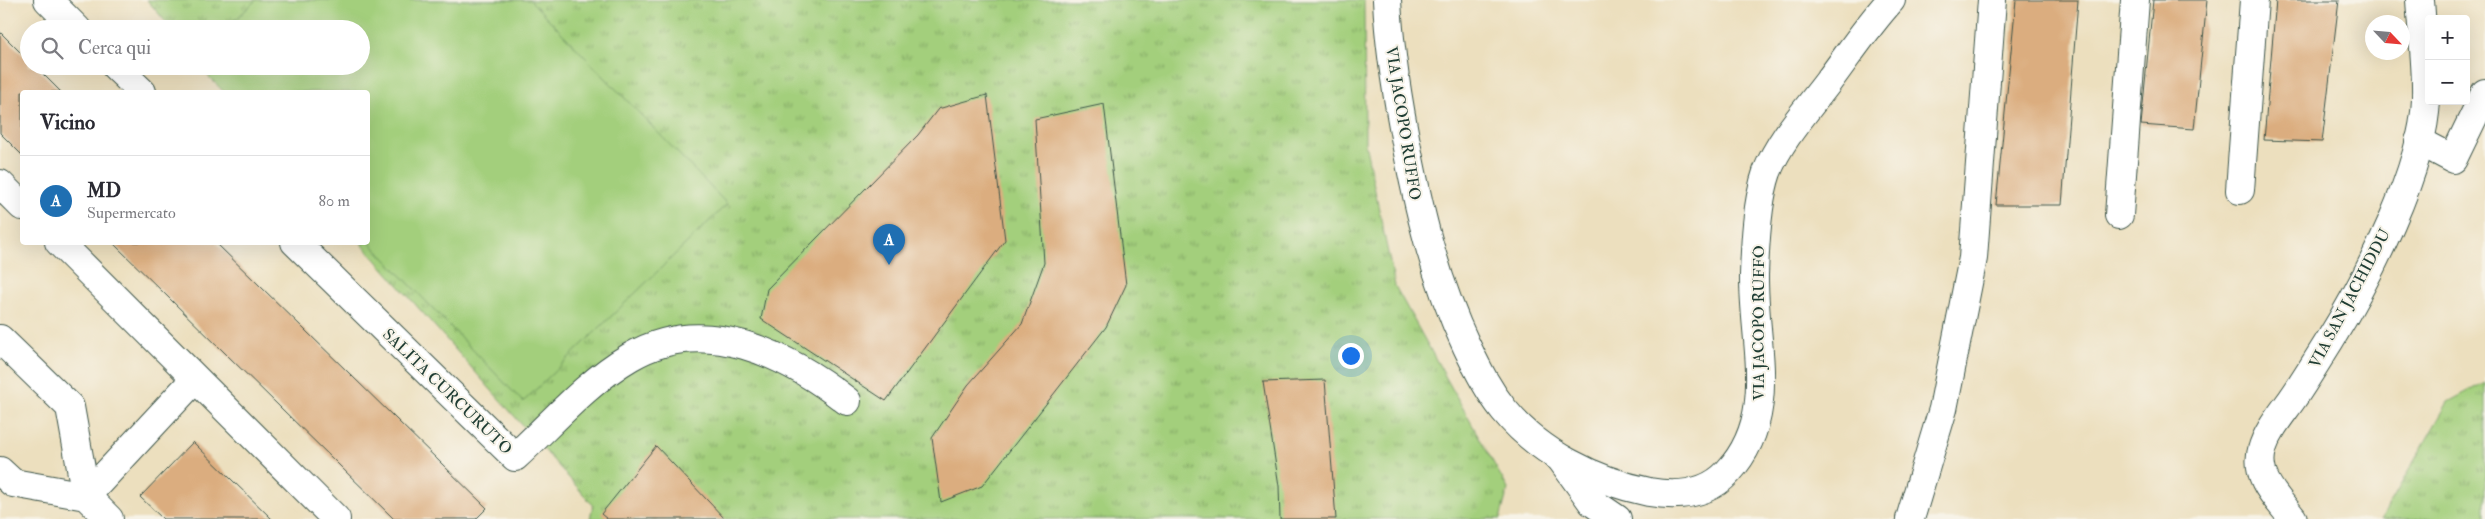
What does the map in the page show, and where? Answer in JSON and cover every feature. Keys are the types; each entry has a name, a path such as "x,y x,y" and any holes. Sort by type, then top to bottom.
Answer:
{"street":[{"path":"48,0 68,20"},
{"name":"VIA JACOPO RUFFO","path":"1387,0 1394,73 1418,209 1437,277 1459,331 1484,384 1505,412 1530,438 1560,458 1598,476 1647,491 1673,495 1693,493 1718,482 1748,446 1756,422 1760,395 1754,276 1761,200 1767,173 1791,130 1891,0"},
{"path":"1910,519 1943,409 1972,258 1992,0"},
{"path":"2119,215 2135,0"},
{"path":"2240,190 2254,0"},
{"name":"VIA SAN JACHIDDU","path":"2293,519 2269,487 2259,468 2262,450 2271,430 2338,327 2367,272 2400,202 2418,141 2426,99 2420,0"},
{"path":"124,75 140,90"},
{"path":"2418,141 2453,159 2485,93"},
{"path":"0,184 20,204"},
{"path":"62,245 336,519"},
{"name":"SALITA CURCURUTO","path":"298,245 515,457 599,380 630,357 659,344 693,338 724,340 756,348 792,363 847,401"},
{"path":"0,339 70,407 86,496 109,519"},
{"path":"86,496 195,379"},
{"path":"1560,458 1592,502 1617,519"},
{"path":"0,471 13,483 86,496"}],"green space":[{"path":"147,0 1364,0 1365,143 1395,286 1508,489 1500,519 590,519 593,505 363,245 370,245 370,90 367,90 363,75 370,75 370,20 164,20"},
{"path":"256,0 530,0 727,204 523,402 370,243 370,90 222,90 207,75 370,75 370,20 235,20"},
{"path":"2485,382 2485,519 2381,519 2448,402"}],"building":[{"path":"2016,0 2078,0 2062,205 1996,205"},
{"path":"2153,0 2207,0 2194,129 2141,125"},
{"path":"2276,0 2339,0 2322,142 2264,140"},
{"path":"0,32 20,52 20,75 44,75 59,90 20,90 20,153 0,133"},
{"path":"987,95 1005,240 886,401 761,319 767,289 918,135 938,109"},
{"path":"1104,104 1126,285 1106,327 982,486 941,502 932,438 968,385 1022,324 1044,263 1035,119"},
{"path":"115,245 218,245 487,508 476,519 394,519"},
{"path":"1325,380 1336,519 1280,519 1279,486 1263,382"},
{"path":"193,442 272,519 163,519 140,497"},
{"path":"656,446 725,519 607,519 601,514"}],"place":[{"name":"MD","path":"889,265"}]}
